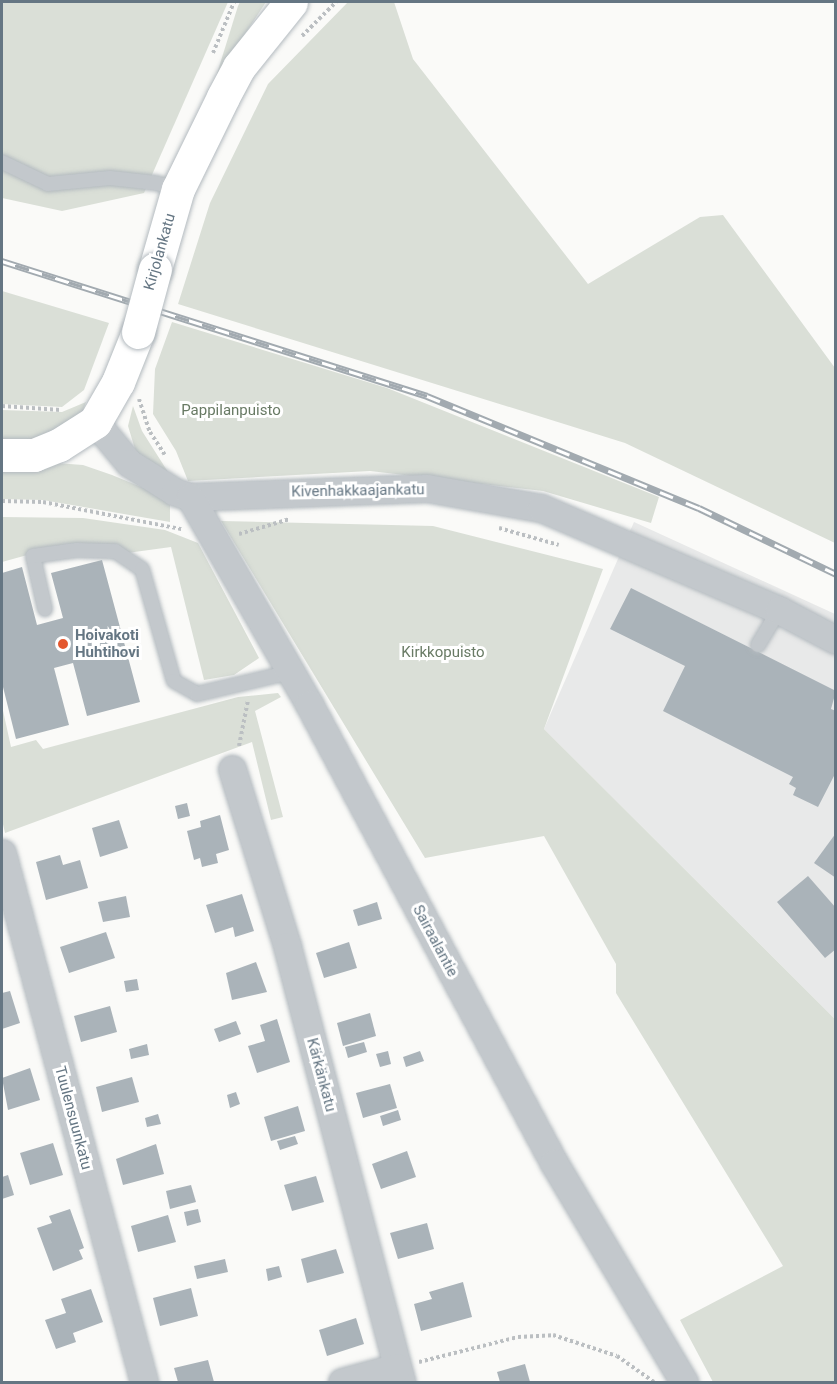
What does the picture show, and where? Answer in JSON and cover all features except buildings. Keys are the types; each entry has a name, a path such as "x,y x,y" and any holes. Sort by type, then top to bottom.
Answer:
{"main road":[{"name":"Kirjolankatu","path":"2,456 34,455 59,445 95,422 118,382 138,332 155,269 239,67 291,2"}],"street":[{"path":"95,422 129,463 183,494"},
{"name":"Kivenhakkaajankatu","path":"183,494 427,489 541,508 779,610 836,640"},
{"name":"Sairaalantie","path":"183,494 210,533 291,672 554,1164 684,1383"},
{"name":"Kärkänkatu","path":"232,769 287,946 399,1375"},
{"name":"Tuulensuunkatu","path":"2,853 144,1383"},
{"path":"342,1383 399,1375"}],"lane":[{"path":"2,162 48,184 110,178 156,183 188,193"},
{"path":"45,609 33,556 77,550 115,551 142,569 174,681 197,694 291,672"},
{"path":"758,645 779,610"}],"path":[{"path":"296,42 336,2"},
{"path":"142,386 139,397 150,432 174,469 183,494"},
{"path":"2,406 63,410"},
{"path":"2,501 43,502 210,533"},
{"path":"237,534 301,519"},
{"path":"496,527 564,546"},
{"path":"232,769 249,697 258,680"},
{"path":"399,1375 518,1337 553,1335 617,1356 655,1383"}],"shaded area":[{"path":"634,522 835,614 835,1019 544,729"}],"green space":[{"path":"2,2 228,2 144,193 62,211 2,198"},
{"path":"240,2 266,2 215,80 238,6"},
{"path":"348,2 394,2 413,59 588,284 700,217 723,215 835,368 835,543 625,443 178,304 210,203 268,84"},
{"path":"2,291 109,323 84,390 62,407 2,404"},
{"name":"Pappilanpuisto","path":"172,322 387,388 659,497 651,523 543,491 370,471 188,481 176,451 153,414 155,369"},
{"path":"86,402 78,425 2,451 2,410 62,412"},
{"path":"133,406 142,431 168,472 145,466 135,449 128,426"},
{"path":"2,459 83,465 112,475 170,499 170,522 43,500 2,499"},
{"path":"2,517 83,518 165,530 198,543 259,658 234,675 204,680 171,547 127,553 67,544 2,562"},
{"name":"Kirkkopuisto","path":"221,521 433,526 603,569 544,729 835,1019 835,1382 713,1382 680,1320 783,1266 616,993 616,964 544,836 425,858"},
{"path":"278,693 281,697 255,711 283,817 271,820 252,742 5,833 2,820 2,706 11,747 36,740 43,749 238,697"}],"railway":[{"path":"2,261 427,396 699,508 836,574"}],"place":[{"name":"Hoivakoti Huhtihovi","path":"63,644"}]}
